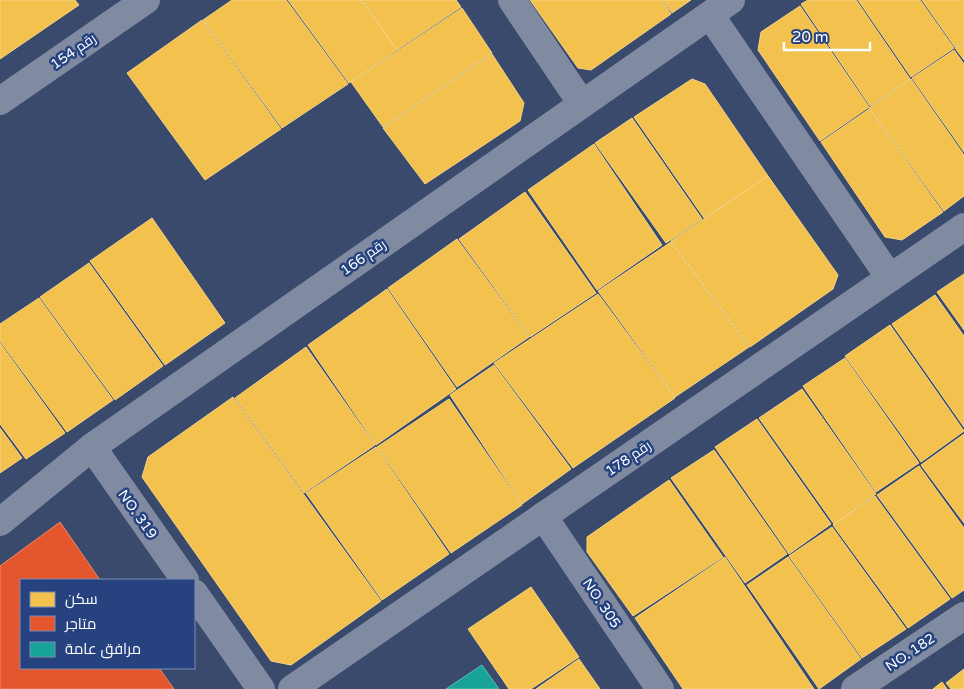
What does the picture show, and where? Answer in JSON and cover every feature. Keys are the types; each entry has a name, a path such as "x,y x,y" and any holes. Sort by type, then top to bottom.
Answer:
{"street":[{"name":"رقم 154","path":"0,102 146,0"},
{"path":"512,0 582,104"},
{"name":"رقم 166","path":"0,522 92,447 731,0"},
{"path":"710,15 890,278"},
{"name":"رقم 178","path":"292,689 964,227"},
{"name":"NO. 319","path":"92,447 184,579"},
{"name":"NO. 305","path":"543,516 660,689"},
{"path":"195,594 261,689"},
{"name":"NO. 182","path":"855,689 964,616"}],"building: سكن":[{"path":"0,0 75,0 79,5 0,59"},
{"path":"232,0 286,0 348,84 282,128 203,20"},
{"path":"288,0 361,0 397,50 349,83"},
{"path":"362,0 456,0 461,7 397,50"},
{"path":"530,0 662,0 671,14 591,70 578,68"},
{"path":"663,0 691,0 672,13"},
{"path":"808,0 856,0 910,79 870,106 801,4"},
{"path":"858,0 920,0 954,48 911,77"},
{"path":"922,0 964,0 964,41 955,47"},
{"path":"800,6 869,107 820,141 758,50 761,32"},
{"path":"462,8 492,53 383,127 351,82"},
{"path":"202,20 281,129 205,180 127,73"},
{"path":"964,42 964,60 955,48"},
{"path":"954,50 964,64 964,152 912,78"},
{"path":"492,54 524,103 520,121 425,184 383,128"},
{"path":"692,79 705,84 768,176 704,218 634,117"},
{"path":"911,79 964,155 964,196 944,211 869,108"},
{"path":"869,109 943,212 902,240 885,237 821,142"},
{"path":"632,118 702,219 666,243 595,143"},
{"path":"594,144 662,245 597,290 528,190"},
{"path":"768,176 838,275 833,289 750,347 671,241"},
{"path":"525,192 596,293 530,337 459,239"},
{"path":"152,218 225,323 165,365 90,261"},
{"path":"457,239 529,337 457,387 388,288"},
{"path":"671,242 749,347 675,397 598,291"},
{"path":"89,263 163,366 115,400 40,297"},
{"path":"964,274 964,330 937,292"},
{"path":"387,289 456,389 376,445 308,345"},
{"path":"598,294 675,398 573,468 494,363"},
{"path":"935,295 964,336 964,427 892,324"},
{"path":"39,298 113,400 67,432 0,341 0,324"},
{"path":"890,325 964,431 921,462 845,356"},
{"path":"0,343 65,433 26,459 0,424"},
{"path":"306,347 375,445 304,493 235,398"},
{"path":"845,358 919,463 876,492 803,386"},
{"path":"494,365 571,469 522,504 450,395"},
{"path":"802,389 876,494 834,524 759,418"},
{"path":"233,397 381,601 291,665 271,661 142,477 148,457"},
{"path":"449,399 522,505 451,553 377,447"},
{"path":"757,419 831,524 789,554 715,447"},
{"path":"0,428 22,458 0,473"},
{"path":"964,434 964,523 921,465"},
{"path":"376,447 449,554 382,600 306,493"},
{"path":"714,450 787,554 745,583 671,478"},
{"path":"919,466 964,528 964,590 952,598 877,495"},
{"path":"669,480 723,557 633,616 587,552 587,537"},
{"path":"875,496 950,599 908,628 833,525"},
{"path":"832,527 906,629 862,658 789,556"},
{"path":"725,557 814,689 683,689 635,618"},
{"path":"788,557 861,659 819,689 747,585"},
{"path":"531,587 579,657 531,689 509,689 468,629"},
{"path":"579,659 600,689 536,689"},
{"path":"964,669 964,689 951,689 946,683"},
{"path":"942,682 947,689 933,689"}],"building: متاجر":[{"path":"60,522 99,579 20,579 20,669 160,669 174,689 0,689 0,566"}],"building: مرافق عامة":[{"path":"482,665 499,689 446,689"}]}
